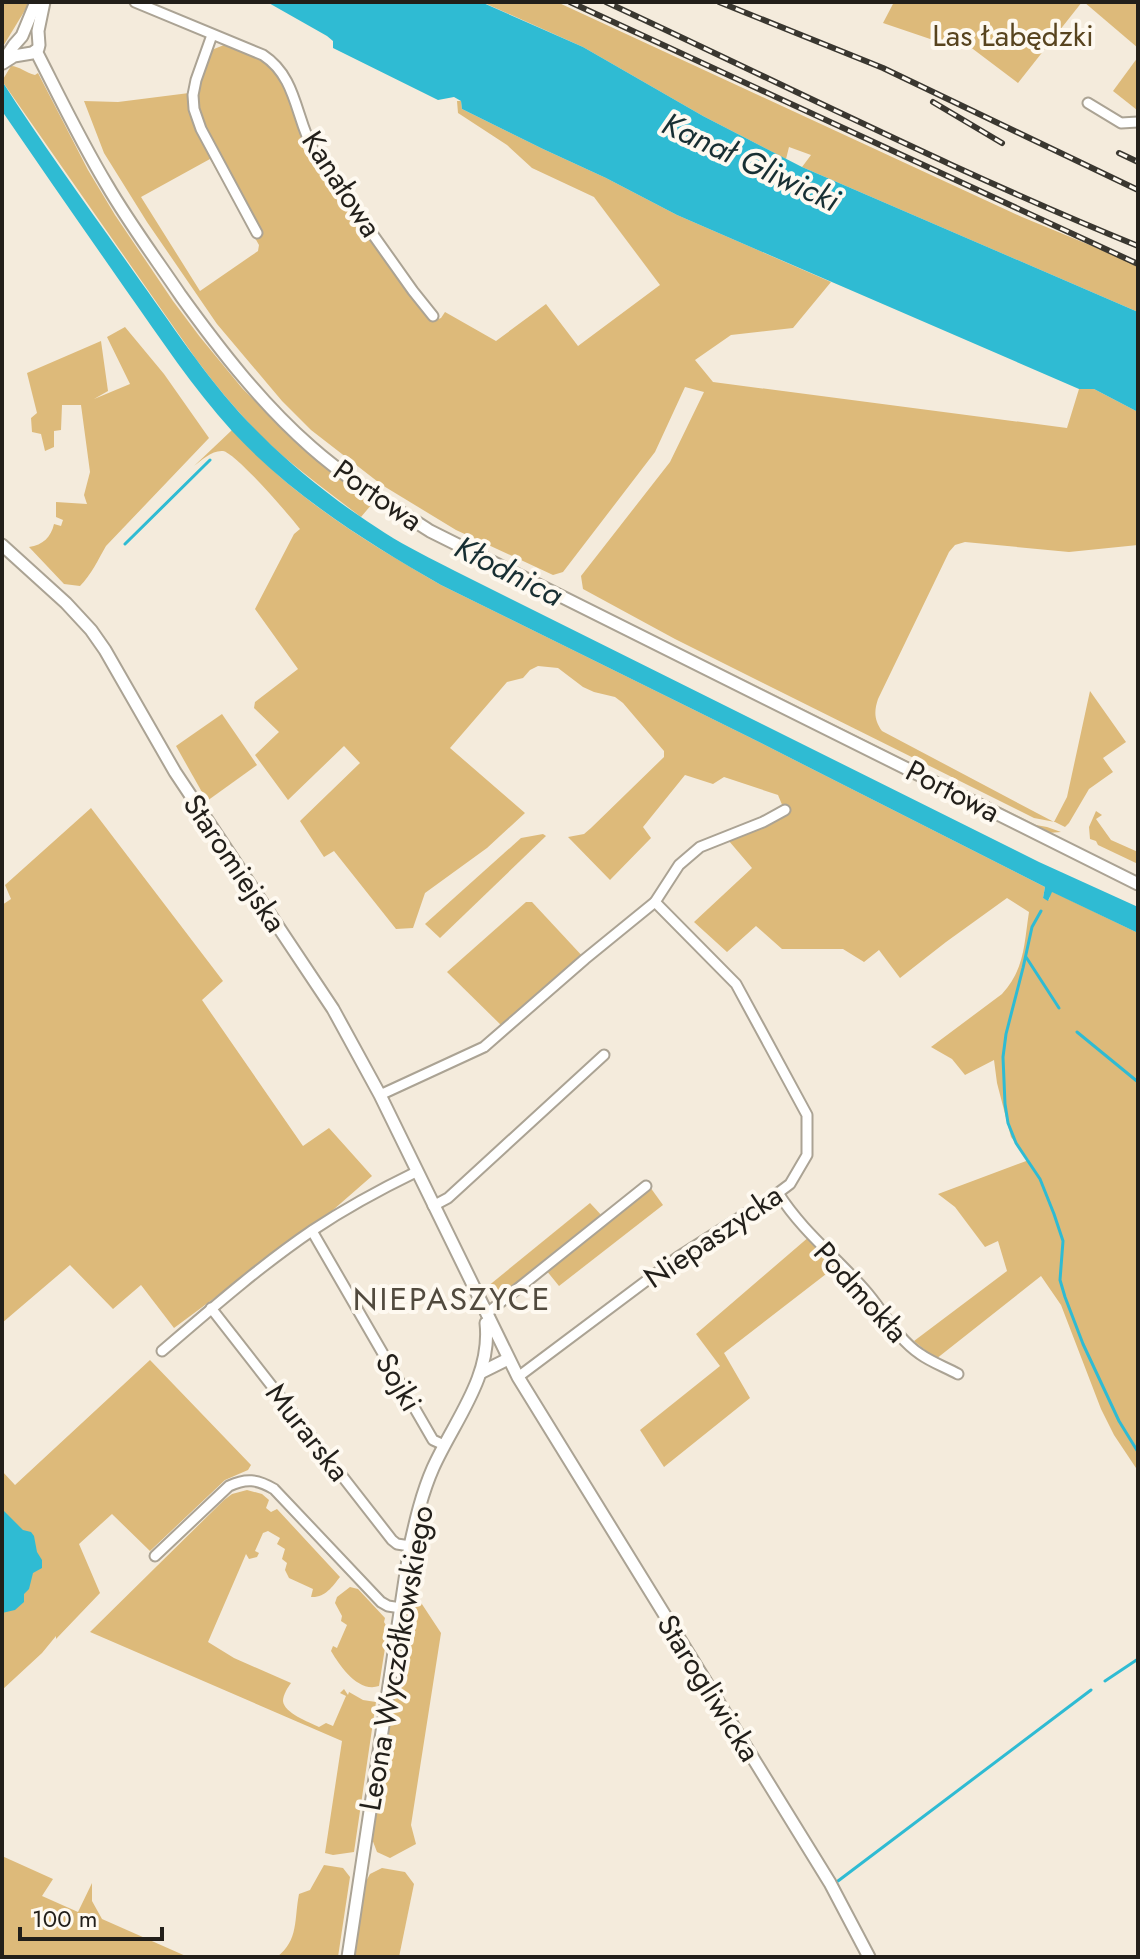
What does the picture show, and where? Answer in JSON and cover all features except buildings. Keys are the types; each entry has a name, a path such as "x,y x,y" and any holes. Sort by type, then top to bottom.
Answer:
{"street":[{"path":"31,52 20,47 36,2"},
{"path":"2,64 9,58 31,52 39,45 44,2"},
{"name":"Kanałowa","path":"135,2 263,55 276,64 288,81 315,153 433,316"},
{"path":"2,64 21,38 30,33 38,37"},
{"path":"212,35 196,80 194,109 201,129 257,233"},
{"name":"Portowa","path":"31,52 108,187 191,309 229,361 260,396 327,461 430,531 1138,884"},
{"path":"1088,103 1121,123 1138,122"},
{"name":"Staromiejska","path":"2,545 91,630 175,772 333,1009 380,1095 507,1358 544,1422"},
{"path":"380,1095 484,1047 655,902 679,865 700,847 785,810"},
{"name":"Niepaszycka","path":"518,1377 678,1257 790,1184 807,1155 807,1115 736,984 655,902"},
{"path":"433,1206 448,1198 604,1055"},
{"path":"162,1351 211,1308 312,1231 362,1199 416,1172"},
{"path":"486,1314 646,1186"},
{"name":"Podmokła","path":"778,1193 799,1224 864,1289 909,1345 919,1354 958,1374"},
{"name":"Sojki","path":"312,1231 433,1440 444,1445"},
{"name":"Murarska","path":"211,1308 392,1540 410,1546"},
{"name":"Leona Wyczółkowskiego","path":"348,1957 410,1546 424,1492 483,1368 488,1335 486,1314"},
{"path":"483,1368 488,1359 499,1355 507,1358"},
{"name":"Starogliwicka","path":"544,1422 806,1843 869,1957"},
{"path":"155,1556 229,1486 253,1480 274,1489 381,1602 401,1608"}],"green space":[{"path":"2,2 30,2 2,48"},
{"path":"482,2 557,2 1022,217 1138,265 1138,312 802,167 811,155 789,147 786,159 703,116 583,47"},
{"name":"Las Łabędzki","path":"894,2 1082,2 1018,83 969,46 939,42 883,23"},
{"name":"Las Łabędzki","path":"1084,2 1138,2 1138,48"},
{"path":"224,45 264,58 287,85 304,133 302,144 307,156 313,154 433,321 445,312 496,341 546,304 578,346 660,285 594,197 532,168 507,145 458,113 457,101 461,101 462,109 677,215 831,282 793,328 731,335 695,360 713,382 1067,428 1079,389 1094,389 1138,412 1138,545 1069,552 965,542 955,545 876,708 876,719 882,731 1053,822 1034,818 675,639 583,589 581,576 670,462 704,392 685,387 655,452 563,572 553,575 456,530 382,485 311,430 282,401 217,324 104,153 84,101 118,102 197,92 209,51","holes":["210,159 259,245 258,251 200,291 141,197"]},
{"name":"Las Łabędzki","path":"1138,57 1138,110 1137,110 1113,91"},
{"path":"11,66 35,75 38,73 88,170 173,301 242,388 289,436 372,504 361,517 260,435 204,369 2,81"},
{"path":"125,327 164,374 209,438 106,546 80,586 64,584 29,547 46,540 54,524 61,526 63,520 56,517 56,502 87,504 84,495 90,472 81,405 62,405 61,430 54,431 54,447 45,451 41,434 32,432 31,418 37,413 27,373 101,341 108,391 94,399 130,384 107,337"},
{"path":"232,430 304,497 441,585 1045,887 1043,898 1049,900 1051,891 1138,933 1138,1471 1101,1409 1061,1305 1041,1276 936,1359 914,1341 1007,1271 998,1241 985,1247 955,1207 938,1194 1029,1160 1011,1137 994,1060 965,1075 952,1059 931,1047 1010,985 1022,956 1029,912 1007,898 900,978 879,950 864,962 843,949 782,949 756,926 727,952 694,922 752,868 723,834 783,807 778,795 724,777 713,784 685,775 643,827 651,838 610,880 568,837 584,834 591,828 664,757 664,751 615,697 583,687 558,668 538,666 523,678 507,682 450,748 525,813 487,848 425,893 413,928 396,929 334,851 324,857 300,821 360,763 344,746 288,800 255,755 279,732 254,708 255,702 298,669 255,609 294,534 300,529 230,454 215,452 194,466"},
{"path":"588,602 1036,825 1061,832 1048,833"},
{"path":"1090,691 1126,742 1103,758 1113,772 1089,789 1069,823 1065,827 1054,822 1067,797"},
{"path":"222,714 257,765 207,801 176,746"},
{"path":"91,808 223,981 202,1000 303,1146 329,1128 372,1176 333,1210 174,1328 141,1285 113,1309 70,1265 2,1323 2,905 11,899 5,885"},
{"path":"1096,811 1102,815 1096,819 1111,840 1138,852 1138,864 1090,839 1089,827"},
{"path":"546,836 440,938 425,924 521,838"},
{"path":"526,902 532,902 585,959 505,1029 447,972"},
{"path":"650,1187 663,1205 559,1286 546,1270"},
{"path":"590,1203 604,1218 495,1304 487,1287"},
{"path":"810,1236 839,1264 724,1353 750,1398 664,1467 640,1430 720,1366 696,1334"},
{"path":"150,1360 251,1465 248,1470 225,1480 150,1551 112,1514 79,1544 100,1593 2,1690 2,1471 15,1485"},
{"path":"247,1490 262,1494 269,1500 266,1508 271,1512 277,1509 340,1577 324,1594 311,1597 313,1589 289,1578 285,1570 287,1563 282,1559 285,1549 277,1544 280,1538 268,1531 263,1533 255,1551 259,1553 257,1557 249,1559 246,1554 208,1642 234,1658 291,1683 284,1696 284,1705 298,1717 319,1727 326,1723 333,1726 346,1696 340,1693 344,1689 348,1695 349,1692 363,1700 376,1702 354,1852 325,1853 342,1741 90,1632 224,1500"},
{"path":"410,1586 441,1633 411,1825 416,1844 390,1858 377,1852 372,1839"},
{"path":"350,1587 358,1589 385,1618 388,1629 379,1686 364,1686 357,1682 331,1651 333,1646 337,1648 347,1625 341,1621 342,1616 335,1603 337,1597"},
{"path":"2,1856 53,1879 42,1896 78,1912 92,1883 92,1901 102,1919 188,1957 2,1957"},
{"path":"324,1865 343,1868 350,1877 338,1957 277,1957 292,1936 299,1894 310,1890"},
{"path":"382,1868 405,1872 414,1884 399,1957 353,1957 364,1885 370,1874"}],"water":[{"name":"Kanał Gliwicki","path":"267,2 481,2 583,47 703,116 802,167 1138,312 1138,412 1094,389 1079,389 677,215 462,109 461,101 454,97 438,100 333,48 333,41 327,36"},
{"path":"2,81 70,182 212,380 275,449 336,499 393,538 455,571 1039,862 1138,907 1138,933 1052,892 1048,901 1043,898 1045,887 441,585 385,552 304,497 232,431 177,362 2,111"},
{"path":"2,1509 23,1530 34,1536 42,1568 33,1573 24,1602 15,1610 2,1613"}],"waterway":[{"path":"125,544 210,460"},
{"path":"1041,911 1032,927 1006,1034 1003,1057 1008,1123 1016,1143 1040,1179 1054,1214 1063,1241 1060,1280 1083,1344 1119,1421 1138,1452"},
{"path":"1026,957 1059,1008"},
{"path":"1077,1032 1138,1082"},
{"path":"1105,1681 1138,1659"},
{"path":"838,1881 1091,1690"}],"railway":[{"path":"570,2 1138,264"},
{"path":"606,2 937,158 1138,246"},
{"path":"719,2 883,68 1138,190"},
{"path":"933,102 1002,143"},
{"path":"1119,153 1138,162"}],"district":[{"name":"NIEPASZYCE","path":"452,1299"}],"water label":[{"name":"Kłodnica","path":"509,571"}]}
